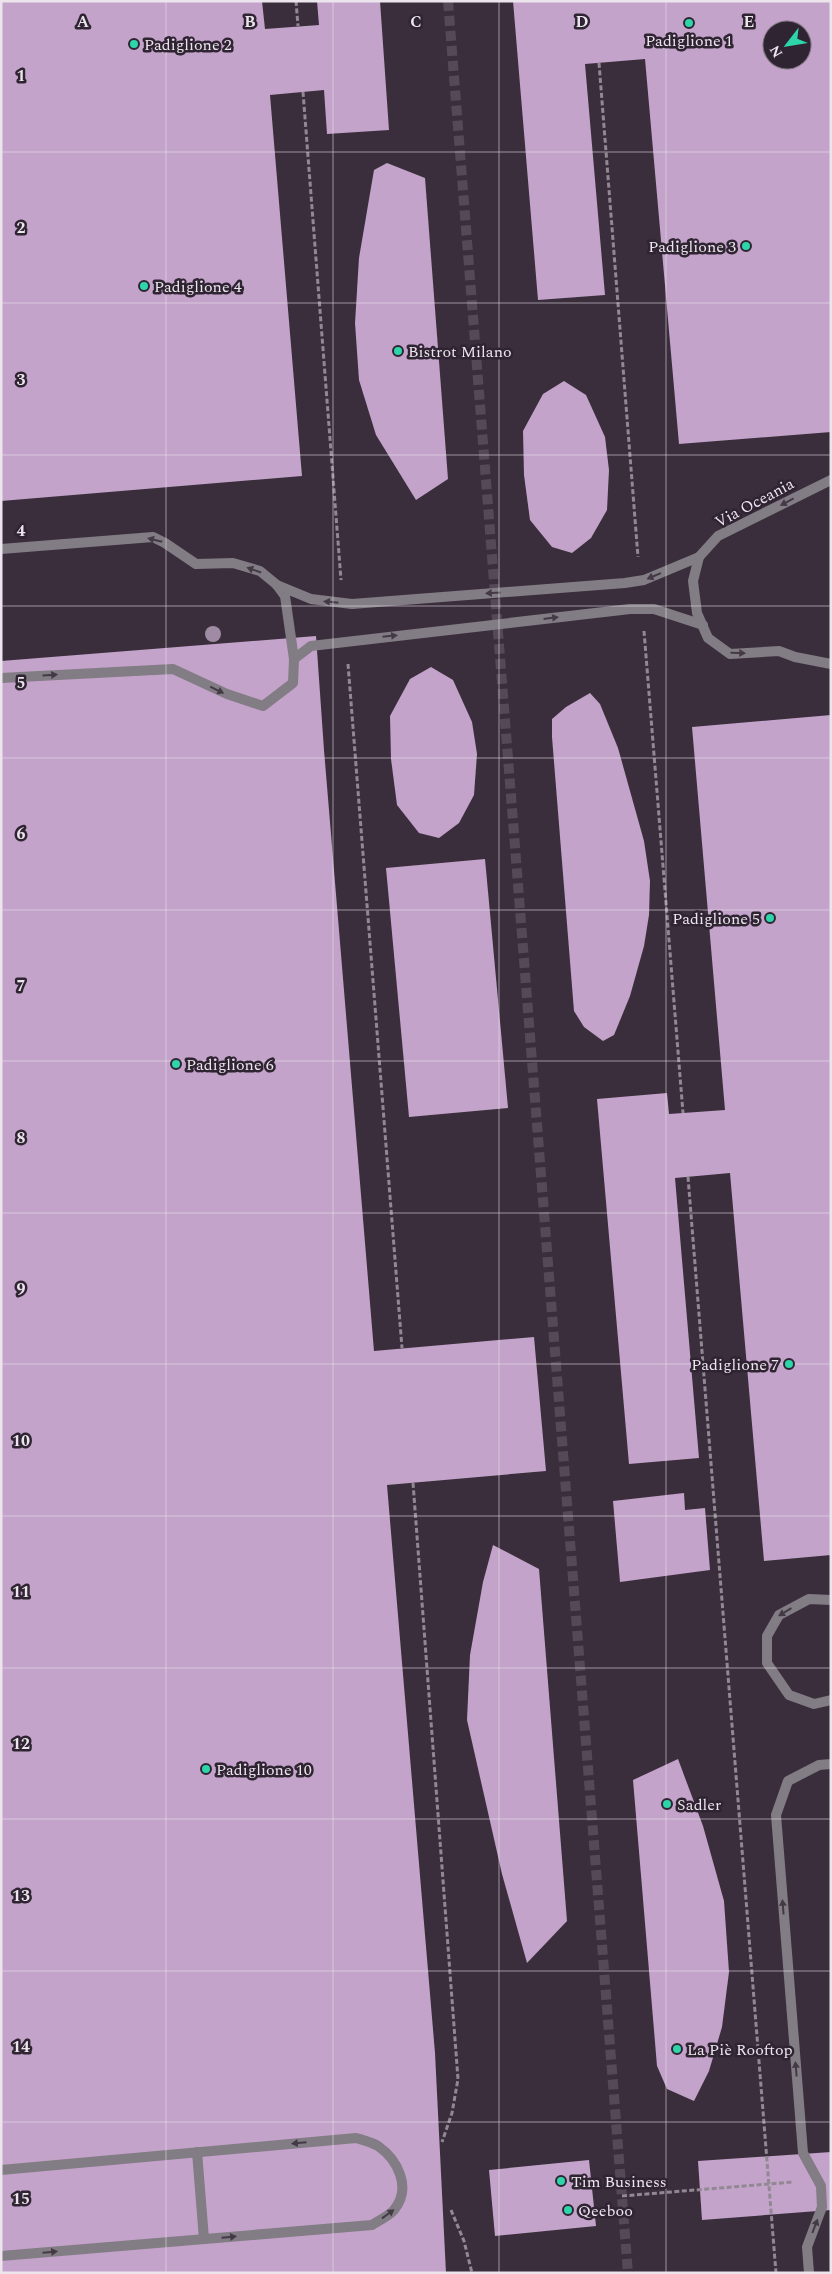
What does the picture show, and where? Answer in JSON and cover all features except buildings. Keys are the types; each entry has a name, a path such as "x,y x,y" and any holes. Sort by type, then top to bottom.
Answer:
{"lane":[{"name":"Via Oceania","path":"831,480 718,536 699,557 693,581 697,612 708,638 730,654 779,651 831,664"},
{"path":"1,549 153,537 165,542 196,564 233,563 260,572 277,585 311,599 343,603 625,583 644,580 699,557"},
{"path":"1,678 173,669 227,694 262,706 293,683 294,660 284,596 277,585"},
{"path":"294,660 311,646 630,609 654,609 703,625"},
{"path":"831,1600 809,1599 779,1616 767,1636 766,1662 789,1695 814,1704 831,1700"},
{"path":"809,2273 807,2246 822,2207 821,2186 803,2153 776,1815 788,1781 819,1764 831,1764"},
{"path":"1,2170 356,2138 376,2146 389,2155 401,2174 402,2193 394,2210 372,2225 1,2256"},
{"path":"197,2152 204,2239"}],"path":[{"path":"296,1 298,26"},
{"path":"303,92 343,603"},
{"path":"346,642 402,1348"},
{"path":"688,1177 776,2273"},
{"path":"413,1482 458,2079 452,2113 442,2142"},
{"path":"622,2196 818,2180"},
{"path":"644,2196 700,2190"},
{"path":"451,2210 464,2241 472,2273"}],"tunnel":[{"path":"448,1 628,2273"}],"place":[{"name":"Padiglione 1","path":"689,23"},
{"name":"Padiglione 2","path":"134,44"},
{"name":"Padiglione 3","path":"746,246"},
{"name":"Padiglione 4","path":"144,286"},
{"name":"Bistrot Milano","path":"398,351"},
{"name":"Padiglione 5","path":"770,918"},
{"name":"Padiglione 6","path":"176,1064"},
{"name":"Padiglione 7","path":"789,1364"},
{"name":"Padiglione 10","path":"206,1769"},
{"name":"Sadler","path":"667,1804"},
{"name":"La Piè Rooftop","path":"677,2049"},
{"name":"Tim Business","path":"561,2181"},
{"name":"Qeeboo","path":"568,2210"}]}
